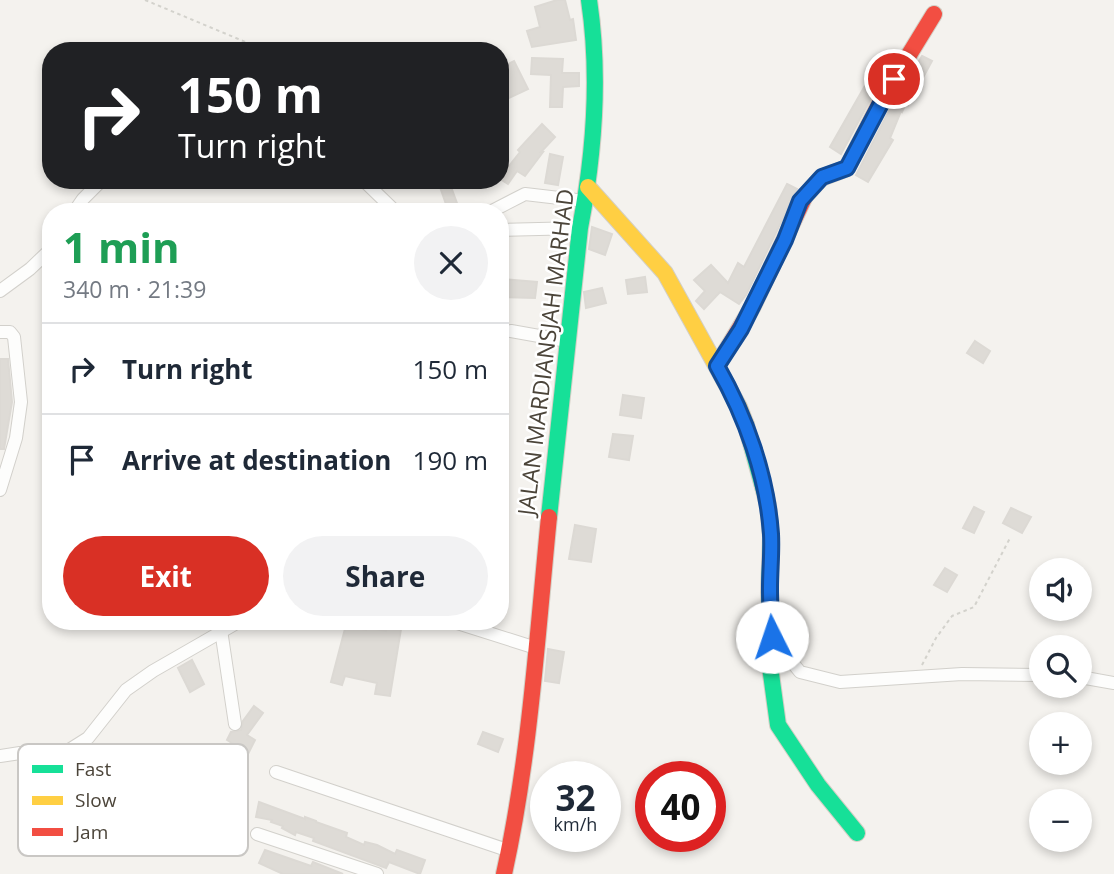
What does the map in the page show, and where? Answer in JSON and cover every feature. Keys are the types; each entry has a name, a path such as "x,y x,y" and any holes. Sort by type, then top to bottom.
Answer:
{"street":[{"name":"JALAN MARDIANSJAH MARHAD","path":"504,874 526,757 567,341 586,194 593,98 593,28 589,0"},
{"path":"717,366 735,342 785,240 800,201 822,177 847,168 882,99 934,14"},
{"path":"80,203 93,189"},
{"path":"372,189 387,203"},
{"path":"508,203 525,194 586,194 665,273 717,366 739,407 751,439 768,505 772,637 768,652 778,725 818,785 858,833"},
{"path":"509,230 580,228"},
{"path":"0,291 42,258"},
{"path":"511,331 567,341"},
{"path":"0,332 10,332 14,337 22,401 16,438 0,490"},
{"path":"78,744 88,738 126,691 153,671 221,630 235,724"},
{"path":"485,630 536,648"},
{"path":"772,637 800,672 840,682 962,674 1029,676"},
{"path":"1092,679 1114,683"},
{"path":"0,756 18,753"},
{"path":"276,772 510,851"},
{"path":"257,834 377,874"}],"path":[{"path":"145,0 245,42"},
{"path":"916,678 936,638 952,616 974,607 1010,538"}],"building":[{"path":"565,0 570,20 573,19 576,40 532,47 527,31 540,27 535,7"},
{"path":"922,56 932,61 908,105 906,103 901,111 890,138 893,140 868,182 856,175 892,105"},
{"path":"532,58 563,59 562,73 579,73 579,86 563,87 562,107 550,107 551,75 531,74"},
{"path":"514,61 528,89 509,98 509,64"},
{"path":"874,70 883,76 841,154 830,147"},
{"path":"542,124 555,137 525,176 517,171 509,183 509,166 520,152 518,150"},
{"path":"550,154 563,157 558,185 545,183"},
{"path":"787,184 797,189 746,295 739,304 720,292 704,309 696,301 705,291 694,280 711,265 728,283 738,263 744,267"},
{"path":"441,189 452,189 457,203 446,203"},
{"path":"592,227 612,234 605,255 589,249"},
{"path":"645,277 647,292 628,294 626,280"},
{"path":"509,280 537,282 535,298 509,297"},
{"path":"602,288 606,303 586,308 584,292"},
{"path":"975,341 990,351 983,363 967,353"},
{"path":"0,359 8,359 12,402 4,449 0,449"},
{"path":"623,395 644,398 641,418 620,415"},
{"path":"613,434 633,436 629,460 609,457"},
{"path":"974,507 984,512 974,533 963,528"},
{"path":"1011,508 1031,517 1022,533 1003,523"},
{"path":"575,525 596,529 591,562 569,559"},
{"path":"945,568 957,575 947,592 934,585"},
{"path":"345,630 401,630 390,696 375,694 377,683 345,676 342,685 331,682"},
{"path":"548,649 564,652 559,683 545,681"},
{"path":"192,660 204,684 190,692 178,668"},
{"path":"254,706 263,713 247,735 255,740 248,754 248,744 233,744 227,740 231,732 241,730 243,721"},
{"path":"483,732 503,739 498,752 478,744"},
{"path":"259,802 347,833 346,837 364,845 365,842 395,854 397,850 425,860 420,874 389,862 386,868 313,841 314,838 296,832 295,835 282,828 283,826 271,822 272,820 256,817"},
{"path":"265,850 311,866 313,862 343,874 283,874 259,863"}],"traffic: fast":[{"path":"549,517 580,228 592,143 595,85 589,0"},
{"path":"746,425 768,505 772,637 768,652 778,725 818,785 857,833"}],"traffic: slow":[{"path":"588,187 665,273 739,407 746,425"}],"traffic: jam":[{"path":"717,366 753,306 805,196 821,178 847,168 882,99 934,14"},
{"path":"504,874 526,741 549,517"}],"route":[{"path":"772,637 768,505 751,439 739,407 717,366 735,342 785,240 800,201 820,178 847,168 894,79"}]}
